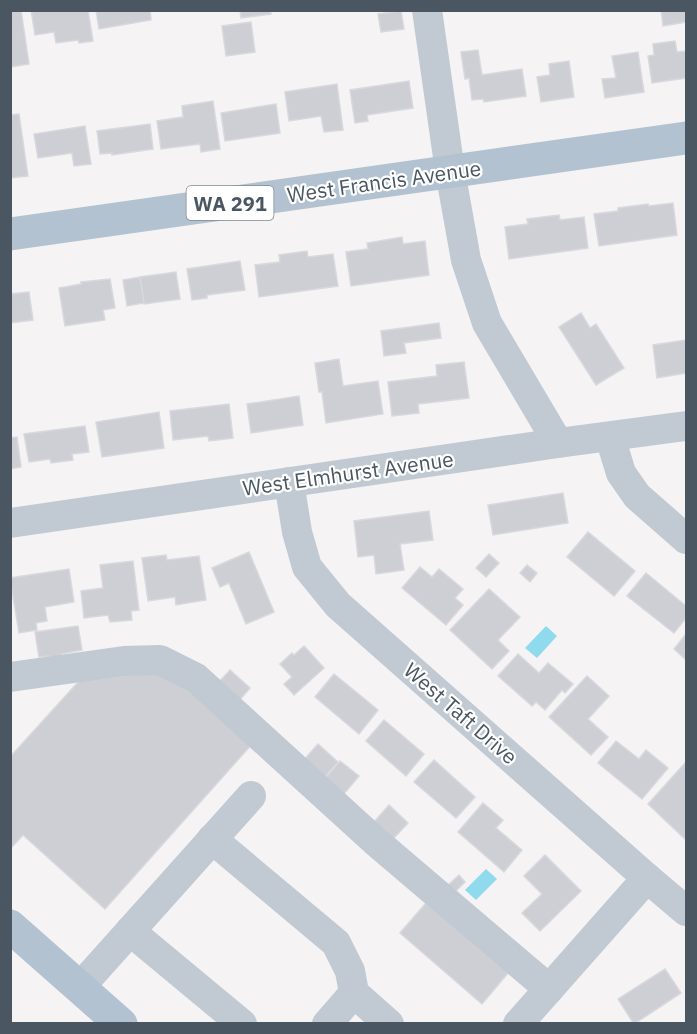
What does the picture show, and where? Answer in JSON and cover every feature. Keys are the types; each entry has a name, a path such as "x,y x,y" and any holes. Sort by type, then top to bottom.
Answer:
{"main road":[{"name":"West Francis Avenue","path":"10,234 687,138"},
{"path":"10,927 121,1023"}],"street":[{"path":"427,10 450,171 466,260 487,323 558,443"},
{"name":"West Elmhurst Avenue","path":"10,523 687,426"},
{"path":"610,437 621,473 637,496 687,539"},
{"name":"West Taft Drive","path":"290,482 297,532 307,567 338,605 687,911"},
{"path":"10,677 124,661 160,660 196,678 375,841 549,989"},
{"path":"80,987 251,796"},
{"path":"212,839 336,943 350,971 354,993 389,1023"},
{"path":"518,1023 647,878"},
{"path":"130,931 242,1023"},
{"path":"327,1023 354,993"}],"water":[{"path":"546,626 557,636 537,658 525,648"},
{"path":"486,869 497,879 476,900 465,890"}],"building":[{"path":"10,10 21,10 29,64 10,67"},
{"path":"31,10 88,10 93,41 79,43 78,40 56,43 54,32 35,35"},
{"path":"96,10 150,10 151,20 99,29"},
{"path":"240,10 270,10 271,14 241,18"},
{"path":"661,10 686,10 686,22 663,26"},
{"path":"401,11 404,29 381,32 378,14"},
{"path":"251,22 255,52 226,56 222,26"},
{"path":"675,41 677,52 686,51 686,78 652,83 648,56 654,55 653,44"},
{"path":"478,50 482,75 522,69 526,96 484,102 483,99 472,100 469,78 465,79 461,52"},
{"path":"638,52 644,92 605,98 602,79 616,78 612,56"},
{"path":"569,61 574,97 541,102 537,77 550,75 549,64"},
{"path":"409,81 413,108 367,115 368,121 355,123 350,90"},
{"path":"337,84 343,130 324,132 321,116 289,121 285,92"},
{"path":"213,101 220,149 201,152 200,144 161,149 157,121 183,117 182,106"},
{"path":"276,104 280,133 225,141 221,113"},
{"path":"19,114 28,176 10,178 10,115"},
{"path":"150,124 153,149 112,155 112,153 100,154 97,131"},
{"path":"85,126 91,164 74,166 72,153 38,158 34,134"},
{"path":"673,203 677,235 599,246 594,214 618,211 618,208"},
{"path":"559,215 560,220 584,217 588,248 509,259 505,227 528,224 527,219"},
{"path":"402,237 403,244 425,241 429,275 351,286 346,252 368,249 367,243"},
{"path":"307,251 308,257 333,254 338,286 259,297 255,265 280,262 279,255"},
{"path":"240,261 245,290 207,295 207,298 192,300 187,269"},
{"path":"176,272 180,299 144,304 140,277"},
{"path":"140,277 144,303 127,306 123,280"},
{"path":"110,279 115,308 103,310 105,320 65,326 59,288 81,284 81,282"},
{"path":"29,292 33,320 10,323 10,294"},
{"path":"581,313 590,328 596,324 624,368 596,385 559,327"},
{"path":"439,323 441,338 404,343 406,353 384,356 381,331"},
{"path":"686,340 686,373 657,378 653,345"},
{"path":"339,359 343,386 378,381 383,414 326,423 315,363"},
{"path":"464,362 469,398 418,404 419,413 392,416 388,382 437,376 436,365"},
{"path":"299,396 303,425 251,433 247,404"},
{"path":"229,404 233,438 209,441 208,436 173,440 170,411"},
{"path":"159,412 164,448 102,457 96,422"},
{"path":"85,426 89,452 72,454 73,460 51,463 50,459 29,462 24,434"},
{"path":"17,437 21,467 10,469 10,438"},
{"path":"563,493 568,523 493,535 488,505"},
{"path":"429,511 433,540 400,544 404,570 376,574 374,555 358,557 354,521"},
{"path":"588,532 635,571 614,596 567,557"},
{"path":"249,552 274,612 246,624 229,583 220,587 212,568"},
{"path":"489,554 499,563 486,577 476,568"},
{"path":"166,555 167,560 199,556 206,600 176,605 175,597 148,601 142,558"},
{"path":"133,561 139,610 131,611 132,620 110,622 108,615 84,618 81,591 103,588 100,565"},
{"path":"527,565 537,573 530,582 520,573"},
{"path":"420,567 432,577 439,569 463,589 455,598 463,605 446,625 402,588"},
{"path":"69,569 74,602 45,607 47,621 36,623 37,630 19,633 10,578"},
{"path":"646,573 686,606 686,618 674,633 627,596"},
{"path":"489,589 520,617 498,640 509,651 492,669 450,630"},
{"path":"78,626 82,650 61,654 62,659 50,661 49,656 39,657 35,632"},
{"path":"686,634 686,660 674,649"},
{"path":"304,646 324,668 294,695 284,684 292,677 280,664"},
{"path":"518,654 539,673 548,663 573,684 565,693 562,690 545,710 536,702 532,706 498,676"},
{"path":"230,670 250,688 237,703 217,684"},
{"path":"169,671 252,744 105,909 23,835 10,849 10,757 80,680"},
{"path":"334,674 378,710 359,734 315,697"},
{"path":"587,676 609,696 588,719 608,737 591,755 549,717"},
{"path":"384,720 424,754 406,776 366,741"},
{"path":"616,741 639,759 646,750 668,768 642,799 598,763"},
{"path":"318,744 338,762 323,779 303,761"},
{"path":"434,760 475,797 456,818 414,782"},
{"path":"340,761 359,776 343,795 324,780"},
{"path":"686,762 686,840 648,804"},
{"path":"483,803 503,820 496,828 522,850 504,872 458,832"},
{"path":"389,805 408,823 392,840 374,822"},
{"path":"545,855 581,891 540,931 522,913 542,894 524,876"},
{"path":"459,875 465,882 454,893 447,886"},
{"path":"426,903 508,973 482,1004 400,933"},
{"path":"665,969 681,993 634,1024 618,999"}]}
